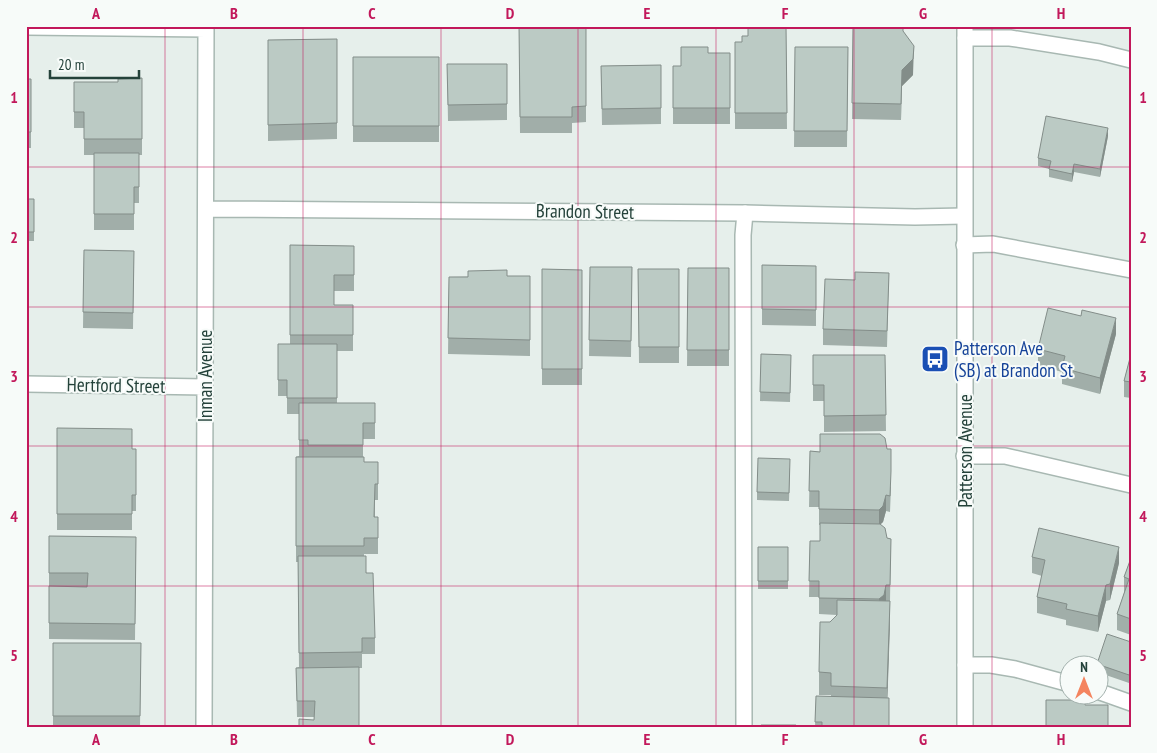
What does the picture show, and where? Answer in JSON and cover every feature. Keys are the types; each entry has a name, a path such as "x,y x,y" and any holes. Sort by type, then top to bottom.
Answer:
{"street":[{"path":"26,27 206,28"},
{"name":"Inman Avenue","path":"204,727 206,28"},
{"path":"965,32 1099,52 1131,60"},
{"name":"Patterson Avenue","path":"964,727 965,32"},
{"name":"Brandon Street","path":"206,209 964,216"},
{"path":"744,727 743,235 745,213"},
{"path":"964,244 993,244 1131,270"},
{"name":"Hertford Street","path":"26,384 205,387"},
{"path":"964,456 1005,456 1131,485"},
{"path":"965,665 991,665 1015,669 1060,681"},
{"path":"1110,696 1131,703"}],"building":[{"path":"519,26 586,26 586,106 572,107 572,117 520,117"},
{"path":"748,26 786,26 787,113 735,113 735,42 742,42 742,36 748,36"},
{"path":"853,26 903,26 903,31 914,46 913,59 902,70 901,104 852,103"},
{"path":"337,39 337,123 268,125 268,40"},
{"path":"681,47 708,47 708,53 730,53 730,108 673,108 673,66 681,66"},
{"path":"795,47 848,47 847,131 794,131"},
{"path":"353,57 439,57 439,126 353,126"},
{"path":"447,64 507,64 507,104 448,105"},
{"path":"661,65 661,108 602,109 601,66"},
{"path":"142,78 142,139 84,139 84,112 74,112 74,82 118,82 118,79"},
{"path":"26,79 31,79 31,132 26,132"},
{"path":"1046,116 1108,128 1100,169 1074,164 1072,174 1049,169 1051,161 1038,158"},
{"path":"94,153 139,153 139,187 134,187 134,214 94,214"},
{"path":"26,199 34,199 34,232 26,232"},
{"path":"290,245 354,246 354,275 334,275 334,305 353,305 353,335 290,335"},
{"path":"84,250 134,251 133,313 83,312"},
{"path":"762,265 816,266 816,310 762,309"},
{"path":"590,267 632,267 631,341 589,340"},
{"path":"688,268 729,268 729,350 687,350"},
{"path":"542,269 582,270 582,369 542,369"},
{"path":"638,269 679,269 679,347 639,347"},
{"path":"507,270 507,276 530,276 530,340 448,338 449,277 468,277 468,271"},
{"path":"855,272 889,273 887,331 823,329 825,279 855,280"},
{"path":"1048,308 1081,316 1082,310 1116,318 1100,378 1062,368 1065,356 1038,349"},
{"path":"278,344 337,344 337,398 287,398 287,380 278,380"},
{"path":"761,354 791,355 790,393 760,392"},
{"path":"1131,354 1131,382 1124,381"},
{"path":"813,355 885,355 886,415 824,416 824,385 813,385"},
{"path":"299,403 375,403 375,423 363,423 363,445 308,445 308,440 299,440"},
{"path":"57,428 132,429 132,449 136,449 136,495 132,495 132,514 57,514"},
{"path":"820,434 880,434 885,438 887,449 891,449 890,496 886,495 883,506 879,510 819,509 819,491 809,491 810,451 820,452"},
{"path":"296,457 364,457 364,462 378,462 378,484 375,484 374,517 378,517 378,538 364,538 364,546 296,546"},
{"path":"758,458 790,459 789,493 757,492"},
{"path":"820,523 880,524 885,528 887,538 891,539 890,585 886,585 884,595 879,599 819,598 819,581 809,581 810,541 820,541"},
{"path":"1039,528 1119,547 1110,584 1106,585 1098,616 1066,609 1067,604 1037,597 1045,560 1032,557"},
{"path":"49,536 136,537 135,624 49,623 49,586 87,587 88,573 49,573"},
{"path":"758,547 788,547 788,581 758,581"},
{"path":"298,556 366,556 366,573 373,573 375,638 362,638 362,652 299,653"},
{"path":"1131,558 1131,619 1117,614 1129,579 1124,577"},
{"path":"837,600 890,601 887,688 831,686 831,673 819,672 820,622 830,622 837,615"},
{"path":"1107,634 1131,642 1131,670 1129,675 1110,668 1110,656 1100,656"},
{"path":"53,643 141,643 140,716 53,716"},
{"path":"359,667 359,727 299,727 299,719 314,720 315,701 297,701 296,668"},
{"path":"816,696 889,698 889,727 822,727 822,722 815,722"},
{"path":"1046,700 1060,700 1060,706 1108,706 1108,727 1046,727"},
{"path":"761,725 796,725 796,727 761,727"}],"place":[{"name":"Patterson Ave (SB) at Brandon St","path":"935,359"}]}
